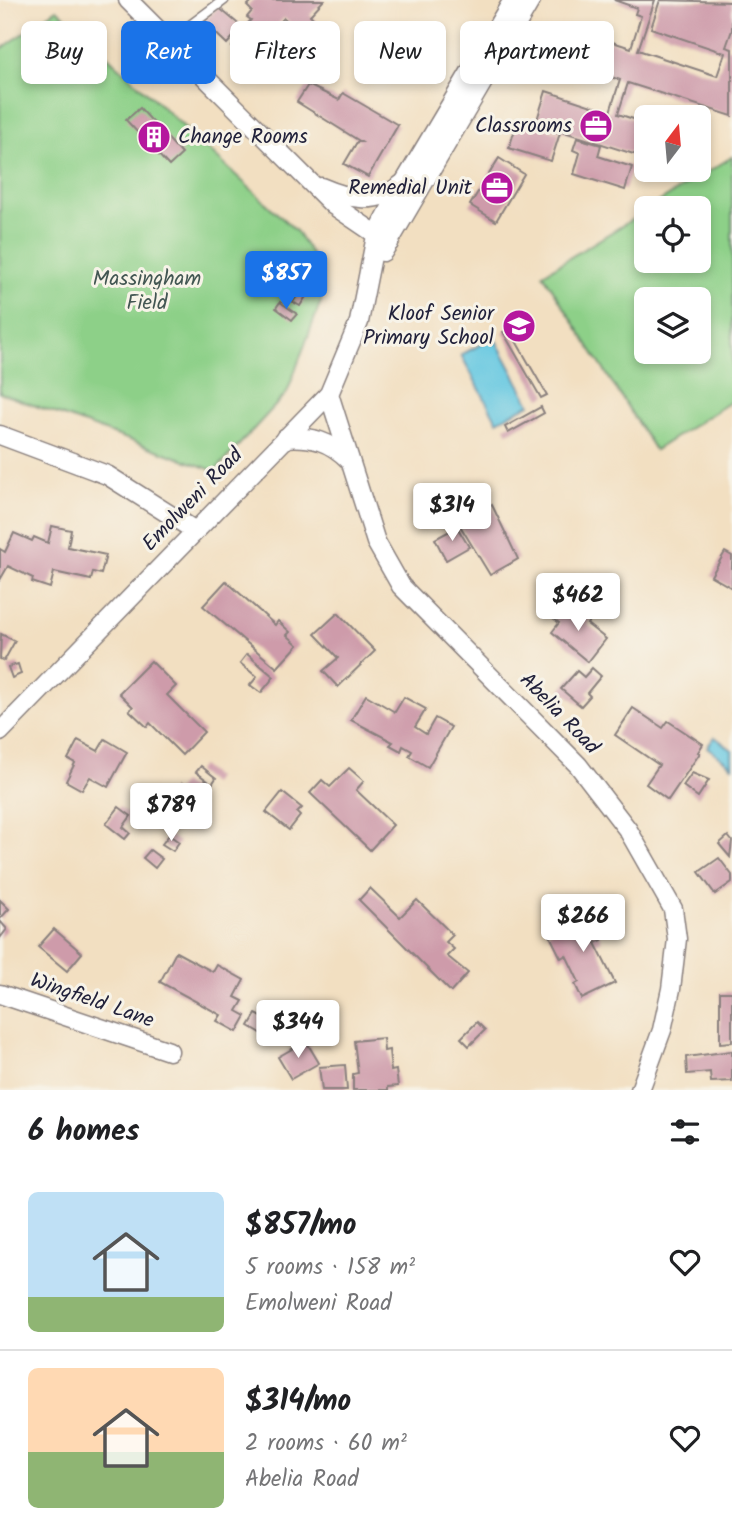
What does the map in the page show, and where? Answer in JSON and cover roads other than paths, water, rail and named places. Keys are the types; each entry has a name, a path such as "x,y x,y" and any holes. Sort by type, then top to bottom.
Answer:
{"street":[{"path":"128,0 148,21"},
{"name":"Emolweni Road","path":"0,732 329,394 359,322 372,270 405,181 513,0"},
{"name":"Emolweni Road","path":"383,240 531,0"},
{"path":"212,84 333,205 383,240"},
{"path":"314,184 355,199 391,194 405,181"},
{"name":"Abelia Road","path":"329,394 376,542 401,586 578,765 628,830 673,909 677,939 671,989 662,1030 640,1090"},
{"path":"0,435 107,475 194,530"},
{"path":"285,438 302,437 328,443 349,460"},
{"name":"Wingfield Lane","path":"0,994 169,1051"}],"lane":[{"path":"195,21 224,0"}],"water":[{"path":"494,337 530,404 497,421 461,355"},
{"path":"715,737 732,750 732,766 707,747"}],"place":[{"name":"Classrooms","path":"596,126"},
{"name":"Change Rooms","path":"154,137"},
{"name":"Remedial Unit","path":"497,188"},
{"name":"Kloof Senior Primary School","path":"519,326"}],"park label":[{"name":"Massingham Field","path":"147,291"}]}
